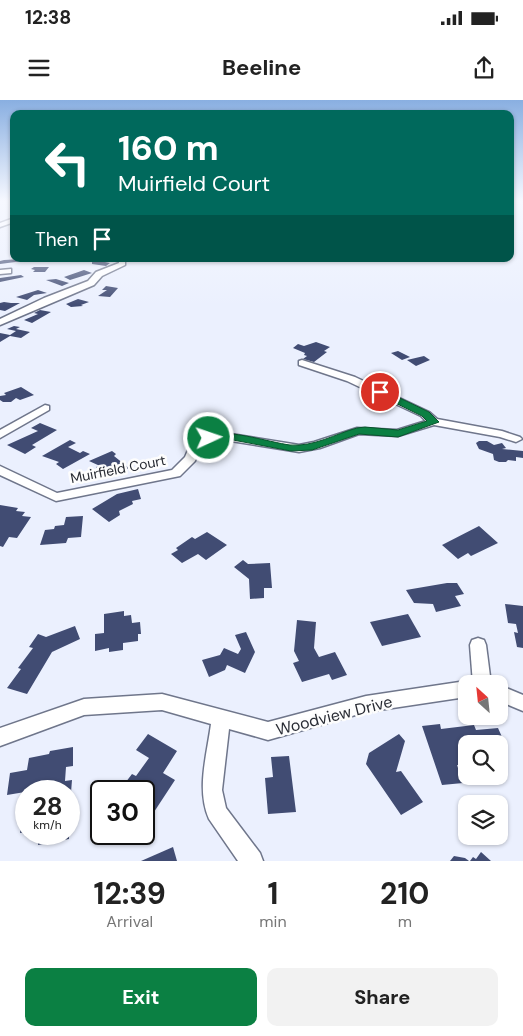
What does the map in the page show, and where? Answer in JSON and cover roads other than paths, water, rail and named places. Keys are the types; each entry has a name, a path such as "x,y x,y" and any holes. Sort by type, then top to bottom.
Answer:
{"street":[{"path":"0,322 47,300 91,283 99,274 123,264 123,262"},
{"name":"Muirfield Court","path":"302,363 351,379 426,414 434,422"},
{"path":"0,435 45,408"},
{"name":"Muirfield Court","path":"0,470 56,497 176,473 191,458 195,445 209,438 233,436 291,448 312,447 357,431 365,430 398,434 434,422 502,434 516,439"},
{"path":"478,645 481,675"},
{"name":"Woodview Drive","path":"0,737 84,707 162,702 268,731 366,704 458,690"},
{"path":"508,697 523,703"},
{"path":"221,718 212,790 216,812 252,861"}]}
